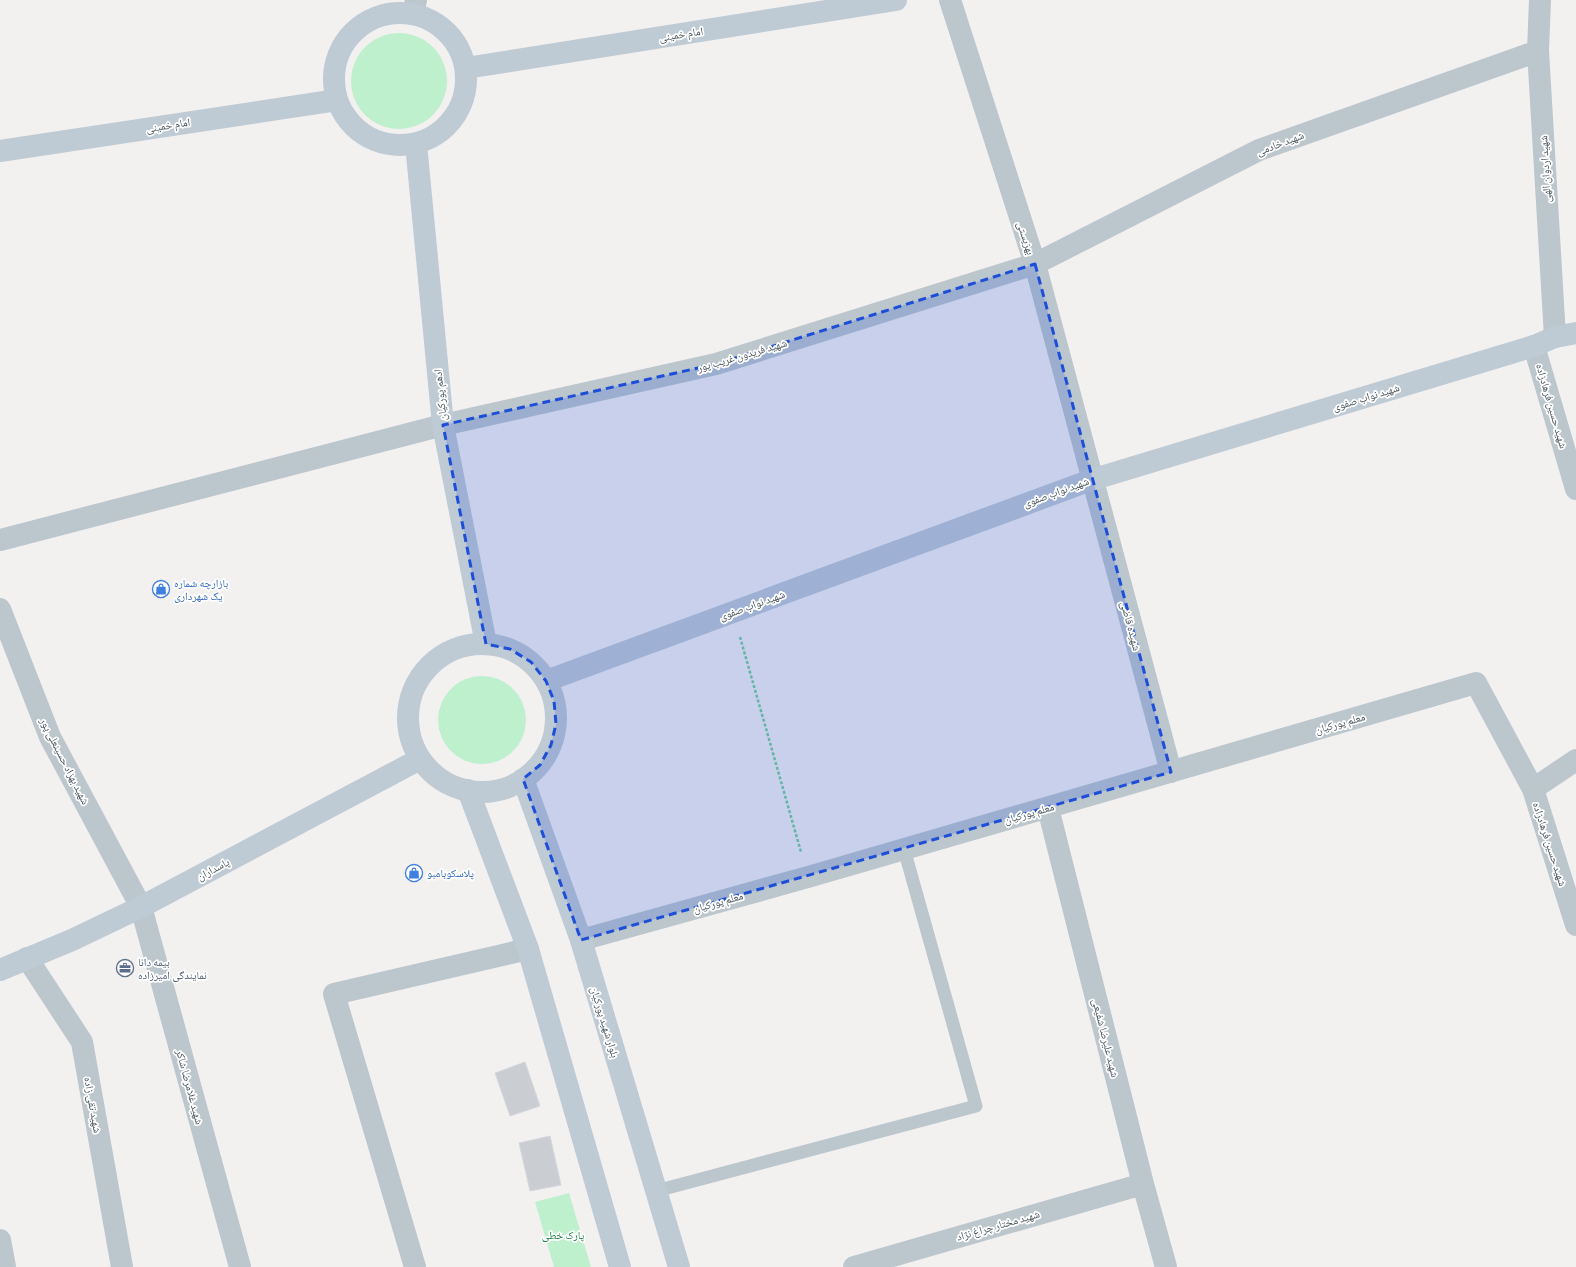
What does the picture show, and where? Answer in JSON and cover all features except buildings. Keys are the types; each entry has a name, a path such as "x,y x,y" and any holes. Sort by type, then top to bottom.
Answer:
{"main road":[{"name":"امام خمینی","path":"466,68 896,0"},
{"path":"414,7 448,32 459,49 466,68 466,88 461,107 454,118 435,136 416,144 396,146 377,142 359,132 346,118 337,100 333,80 335,61 344,42 372,9 394,13 414,7"},
{"name":"امام خمینی","path":"0,151 337,100"},
{"name":"ادهم پورکیان","path":"416,144 443,425 486,644"},
{"name":"شهید نواب صفوی","path":"546,680 1091,480 1534,346 1555,338 1576,334"},
{"path":"486,644 510,649 531,662 546,680 554,702 556,724 551,745 540,765 523,779 506,788 487,792 468,790 444,780 433,773 420,759 411,737 408,714 413,691 424,671 442,655 463,646 486,644"},
{"name":"پاسداران","path":"0,970 72,940 141,907 420,759"},
{"name":"بلوار شهید پورکیان","path":"523,779 581,940 679,1267"},
{"path":"468,790 528,949 620,1267"}],"street":[{"name":"بهزیستی","path":"950,0 1035,264 1091,480"},
{"name":"شهید اردوان الهی","path":"1540,0 1538,50 1555,338"},
{"name":"شهید خادمی","path":"1035,264 1259,150 1538,50"},
{"name":"شهید فریدون غریب پور","path":"443,425 716,364 1035,264"},
{"name":"شهید حسین فرهادزاده","path":"1534,346 1576,489"},
{"path":"0,540 443,425"},
{"name":"شهیده قاضی","path":"1091,480 1171,772"},
{"name":"شهید بهزاد حسینعلی پور","path":"0,610 50,736 141,907"},
{"name":"معلم پورکیان","path":"581,940 808,877 1476,683 1533,789"},
{"name":"شهید حسین فرهادزاده","path":"1576,760 1533,789 1576,925"},
{"name":"شهید علیرضا شفیعی","path":"1048,808 1143,1184 1166,1267"},
{"name":"شهید غلامرضا شاکر","path":"141,907 240,1267"},
{"path":"416,1267 334,994 528,949"},
{"name":"شهید تقی زاده","path":"27,958 82,1042 122,1267"},
{"name":"شهید مختار چراغ نژاد","path":"854,1267 1143,1184"},
{"path":"0,1240 5,1267"}],"lane":[{"path":"656,1190 976,1106 904,849"}],"path":[{"path":"733,612 808,877"}],"highlighted area":[{"path":"1035,264 1171,772 581,940 523,779 540,765 551,745 556,724 554,701 546,681 531,662 510,649 486,644 443,425 716,364"}],"green space":[{"path":"399,33 417,37 426,41 433,47 439,54 443,63 447,81 443,99 439,108 433,115 426,121 417,125 399,129 381,125 372,121 365,115 359,108 355,99 351,81 355,63 359,54 365,47 372,41 381,37"},
{"path":"482,676 499,679 513,689 523,703 526,720 523,737 513,751 499,761 482,764 465,761 451,751 441,737 438,720 441,703 451,689 465,679"},
{"name":"پارک خطی","path":"569,1193 591,1267 554,1267 535,1202"}],"place":[{"name":"بازارچه شماره یک شهرداری","path":"161,589"},
{"name":"پلاسکوبامبو","path":"414,873"},
{"name":"بیمه دانا نمایندگی امیرزاده","path":"125,968"}]}
